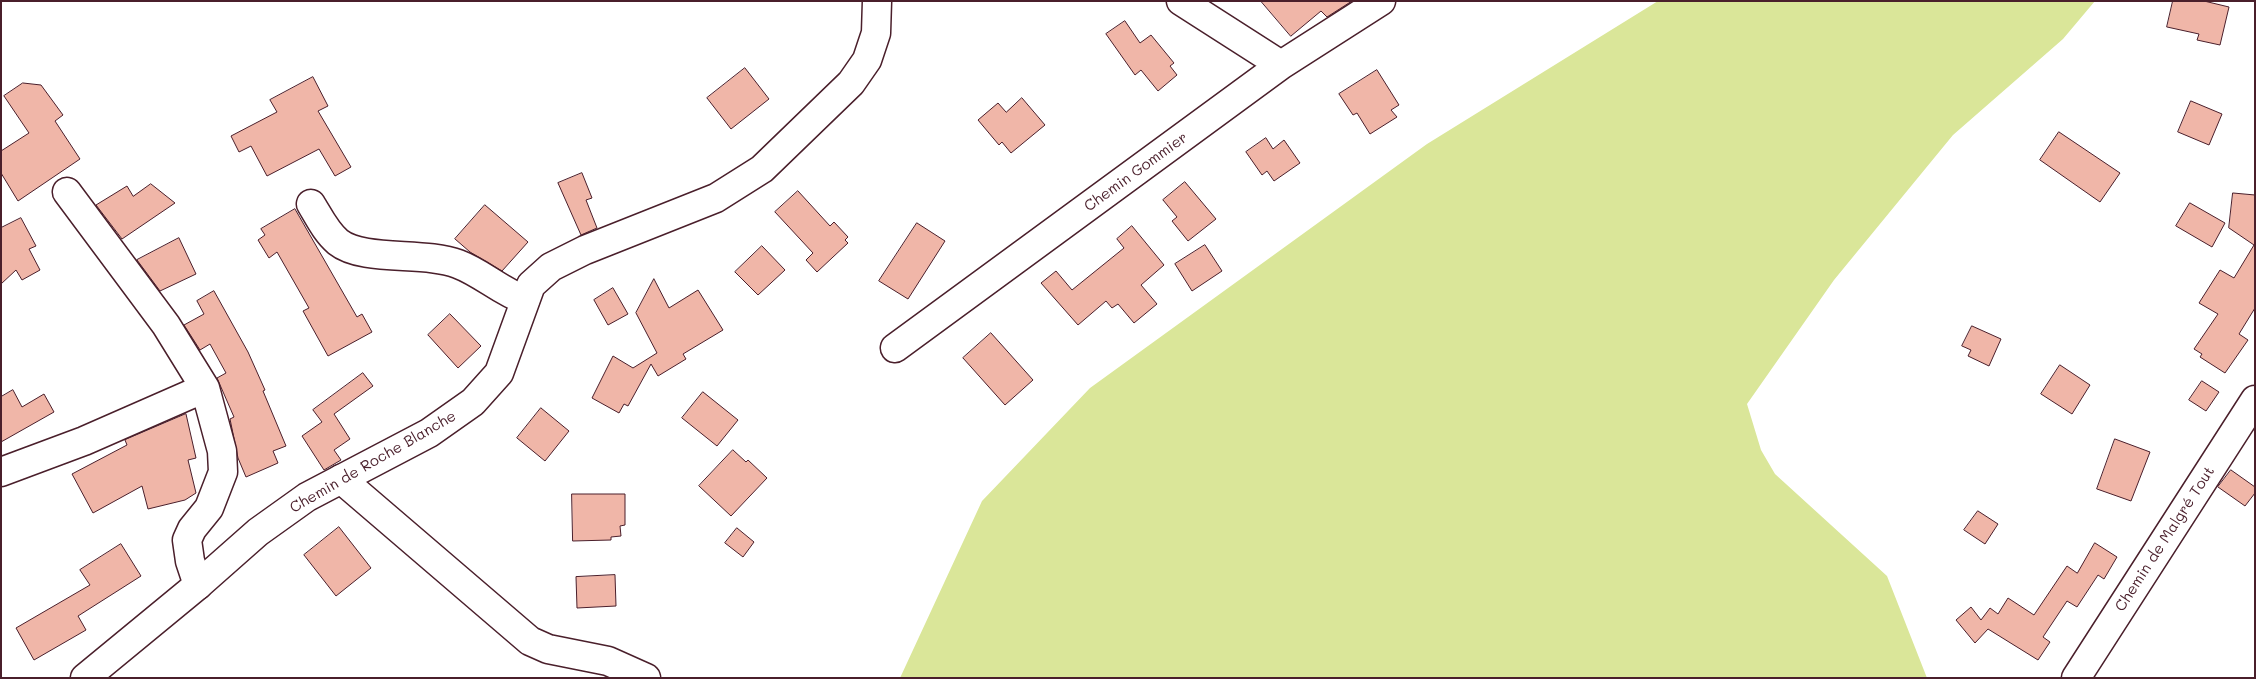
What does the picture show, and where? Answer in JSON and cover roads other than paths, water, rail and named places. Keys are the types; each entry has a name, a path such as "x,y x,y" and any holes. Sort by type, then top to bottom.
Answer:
{"street":[{"name":"Chemin de Roche Blanche","path":"85,678 198,585 258,532 307,497 429,433 473,402 499,373 531,285 551,267 586,250 716,198 762,169 850,83 867,60 876,33 877,1"},
{"path":"1181,1 1282,65"},
{"name":"Chemin Gommier","path":"895,348 1282,65 1380,1"},
{"path":"68,192 166,325 205,388 222,451 223,472 209,508 192,528 187,540 190,561 198,585"},
{"path":"312,204 330,235 348,247 378,254 444,260 474,271 509,294 525,300"},
{"path":"1,472 84,441 205,388"},
{"name":"Chemin de Malgré Tout","path":"2076,678 2255,400"},
{"path":"340,479 530,641 548,649 608,661 646,678"}]}
